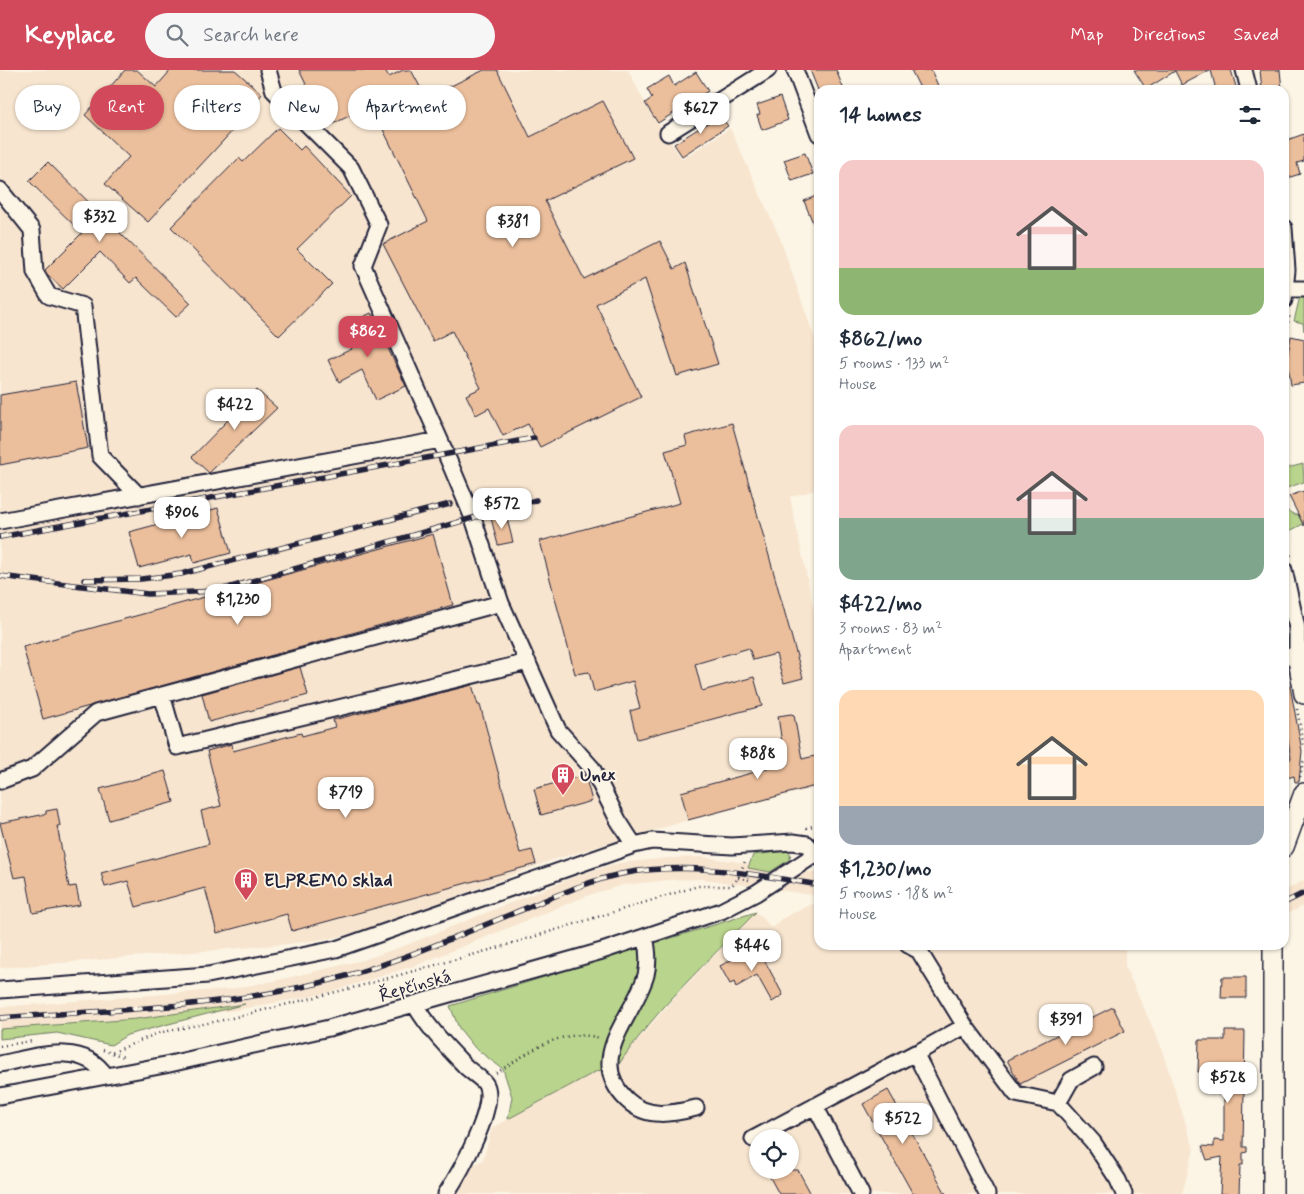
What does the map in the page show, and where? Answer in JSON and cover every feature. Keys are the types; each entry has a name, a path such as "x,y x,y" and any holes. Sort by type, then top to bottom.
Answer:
{"main road":[{"path":"1295,655 1304,694"},
{"path":"1289,833 1304,792"},
{"path":"1272,1194 1273,950"}],"street":[{"path":"268,70 274,91 351,168 379,225 363,266 473,518 501,603 558,730 592,768 618,820 634,845"},
{"path":"668,133 768,70"},
{"path":"795,70 814,121"},
{"path":"1244,70 1247,85"},
{"path":"0,190 32,230 35,272 49,296 83,306 100,456 139,496"},
{"path":"1289,299 1304,289"},
{"path":"0,521 440,440"},
{"path":"1289,592 1297,628 1295,655"},
{"path":"0,781 32,769 96,713 501,603"},
{"path":"162,694 177,747 528,662"},
{"path":"0,990 208,975 336,949 634,845 652,841 732,846 793,842 807,844 814,850"},
{"name":"Řepčínská","path":"0,1096 229,1051 415,1005 645,937 702,918 739,903 814,856"},
{"path":"645,937 648,949 646,974 613,1043 609,1061 612,1077 624,1097 632,1104 651,1113 662,1114 696,1108"},
{"path":"917,950 965,1026 1016,1094 1058,1103 1093,1142 1118,1180 1124,1194"},
{"path":"415,1005 432,1030 486,1084 487,1102 485,1112 474,1141 446,1194"},
{"path":"772,1129 965,1026"},
{"path":"0,1064 70,1054 90,1060 98,1065 106,1076"},
{"path":"915,1054 987,1194"},
{"path":"1058,1103 1071,1080 1094,1067"},
{"path":"815,1106 861,1194"}],"path":[{"path":"809,827 814,826"},
{"path":"120,1050 158,1033 294,1003 365,984 497,948 698,886 732,886 738,878 748,854"},
{"path":"486,1084 496,1073 550,1041 574,1034 598,1037 613,1043"},
{"path":"0,1046 23,1041 40,1042"}],"shaded area":[{"path":"0,70 628,70 645,103 682,159 730,128 780,238 814,337 814,490 790,497 814,610 814,788 682,822 552,860 387,923 338,937 288,944 0,968"},
{"path":"703,857 814,872 814,895 702,879 623,885 589,895 417,965 323,994 231,1011 0,1029 0,1007 229,989 274,981 363,960 409,944 582,874 619,863"},
{"path":"1304,880 1304,906 1289,913 1289,888"},
{"path":"814,903 814,950 1125,950 1125,966 1160,1044 1194,1149 1182,1194 458,1194 472,1165 483,1160 492,1128 597,1071 617,1067 627,1052 681,990 756,912 772,928 781,919"}],"green space":[{"path":"1301,292 1304,292 1304,331 1303,323 1294,321"},
{"path":"1303,464 1304,482 1289,487 1289,468"},
{"path":"1289,512 1295,515 1298,514 1303,524 1289,531"},
{"path":"786,851 791,854 789,860 770,872 748,868 753,855"},
{"path":"756,912 665,1006 617,1067 597,1071 508,1119 512,1097 503,1069 475,1048 459,1028 450,1006"},
{"path":"245,1004 127,1035 111,1045 57,1033 0,1039 0,1029 136,1019"}],"building":[{"path":"125,70 137,70 154,85 112,85"},
{"path":"171,70 235,70 252,85 174,85 174,130 233,130 148,222 105,184 129,157 101,130 164,130 164,85 158,85"},
{"path":"299,70 385,70 389,77 403,70 411,70 419,85 348,85 348,116 338,122 338,85 306,85"},
{"path":"484,70 497,70 530,137 603,101 633,158 545,201 584,279 660,241 674,269 685,263 718,364 677,376 645,279 596,304 641,397 540,447 528,424 503,436 489,408 476,415 466,395 481,388 452,331 433,341 383,244 428,221 383,130 466,130 466,85 453,85"},
{"path":"810,70 836,70 842,85 816,85"},
{"path":"911,70 931,70 938,85 918,85"},
{"path":"1134,70 1210,70 1182,85 1175,71 1152,85 1143,85"},
{"path":"1211,70 1231,70 1236,85 1215,85"},
{"path":"1260,70 1280,70 1282,85 1262,85"},
{"path":"696,72 708,91 658,123 645,103 652,98 647,89 669,76 674,86"},
{"path":"780,97 788,120 762,130 757,115 760,114 757,105"},
{"path":"90,109 90,120 85,115"},
{"path":"720,115 728,126 682,156 674,144"},
{"path":"276,130 280,130 300,150 304,146 351,196 297,249 332,284 279,336 171,227 239,158 243,162"},
{"path":"1304,134 1304,161 1297,163 1300,174 1289,177 1289,139"},
{"path":"805,153 813,174 792,181 784,160"},
{"path":"48,162 191,303 176,317 136,278 130,283 100,252 63,289 47,274 45,270 82,233 29,181"},
{"path":"814,197 814,225 804,201"},
{"path":"371,313 406,386 376,400 362,370 339,382 328,360 352,349 341,328"},
{"path":"1291,336 1304,339 1304,383 1291,385 1289,348"},
{"path":"76,382 88,448 0,465 0,395"},
{"path":"257,390 277,408 209,473 192,457"},
{"path":"732,423 803,678 784,683 776,654 753,660 749,648 695,664 702,691 754,677 762,706 637,739 630,711 640,708 633,681 594,692 589,672 575,674 540,541 680,503 665,451 687,445 685,436"},
{"path":"1304,491 1304,526 1289,496"},
{"path":"218,508 231,553 194,563 192,554 139,568 129,532"},
{"path":"506,515 513,542 498,545 491,518"},
{"path":"433,534 453,605 43,719 23,647"},
{"path":"300,667 308,695 209,722 202,694"},
{"path":"472,685 478,705 480,705 520,853 532,850 536,864 292,931 287,914 217,933 205,888 136,907 128,881 105,887 101,873 209,844 201,811 221,806 207,751 232,744 233,751 301,733 302,736 335,727 333,720"},
{"path":"1289,686 1302,751 1299,782 1295,782 1294,776 1289,778 1289,759 1291,759 1289,747"},
{"path":"794,715 802,759 814,756 814,786 688,820 681,792 785,764 778,716"},
{"path":"165,771 174,802 109,820 100,789"},
{"name":"Unex","path":"585,775 592,801 541,815 534,789"},
{"path":"57,809 60,826 57,826 69,887 76,886 80,905 33,913 26,876 14,878 0,823 46,814 46,811"},
{"path":"753,948 755,952 759,950 783,995 772,1002 757,975 736,987 734,982 730,984 720,966"},
{"path":"1222,977 1246,977 1246,998 1221,998"},
{"path":"1113,1007 1125,1031 1020,1084 1007,1060"},
{"path":"1225,1031 1245,1031 1243,1147 1247,1147 1247,1152 1243,1153 1243,1165 1240,1165 1239,1194 1220,1194 1222,1157 1207,1160 1202,1146 1214,1147 1214,1140 1224,1141 1224,1072 1198,1072 1199,1040 1225,1040"},
{"path":"888,1090 946,1194 913,1194 863,1104"},
{"path":"799,1172 811,1194 779,1194 771,1179 799,1179"}],"railway":[{"path":"0,537 534,438"},
{"path":"0,576 148,594 217,591 536,500"},
{"path":"84,580 141,579 181,574 450,504"},
{"path":"0,1018 201,1003 240,998 319,983 394,961 567,891 621,874 646,870 720,870 814,884"},
{"path":"1289,900 1304,893"}],"place":[{"name":"Unex","path":"563,796"},
{"name":"ELPREMO sklad","path":"246,901"}]}
